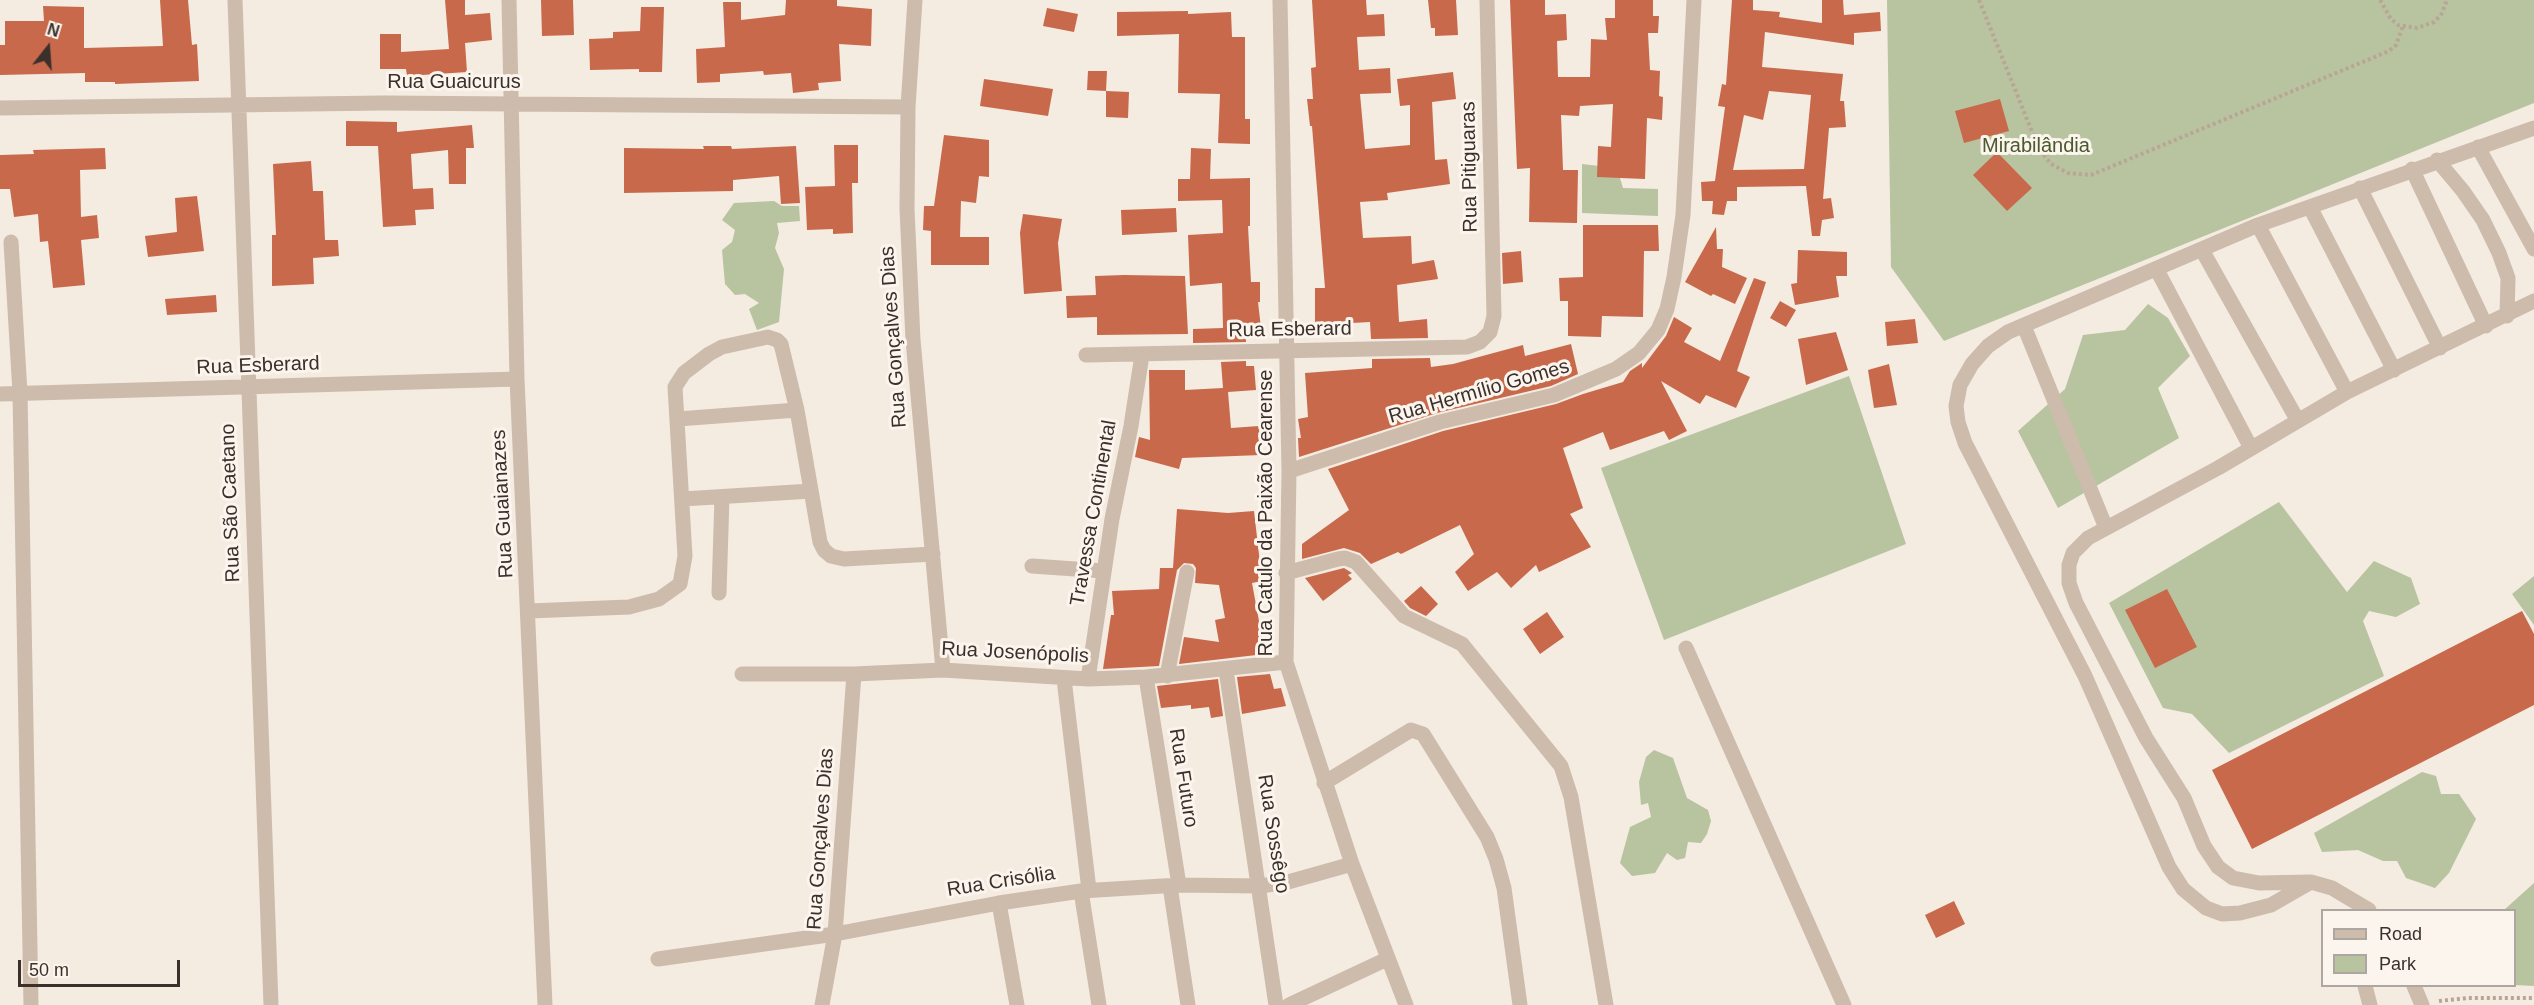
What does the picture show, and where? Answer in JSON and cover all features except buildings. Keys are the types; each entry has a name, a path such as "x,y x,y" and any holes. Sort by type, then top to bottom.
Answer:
{"street":[{"name":"Rua São Caetano","path":"235,0 271,1005"},
{"name":"Rua Guaianazes","path":"509,0 518,379 545,1005"},
{"name":"Rua Gonçalves Dias","path":"915,0 908,107 908,209 913,340 942,670"},
{"name":"Rua Catulo da Paixão Cearense","path":"1280,0 1289,471 1286,662 1352,864 1406,1005"},
{"name":"Rua Pitiguaras","path":"1487,0 1494,316 1490,332"},
{"name":"Rua Hermílio Gomes","path":"1289,471 1440,422 1554,395 1616,369 1639,353 1658,330 1667,309 1674,277 1683,215 1694,0"},
{"name":"Rua Guaicurus","path":"0,108 510,103 908,107"},
{"path":"2311,882 2271,906 2240,913 2222,914 2206,908 2183,889 2169,867 2085,676 1965,443 1958,422 1956,406 1960,385 1972,364 1988,345 2024,326 2258,225 2437,160 2534,128"},
{"path":"2478,147 2534,249"},
{"path":"2437,160 2483,220 2499,253 2508,278 2507,316"},
{"path":"2412,169 2486,326"},
{"path":"2360,188 2440,348"},
{"path":"2310,207 2394,370"},
{"path":"2258,225 2347,392"},
{"path":"11,242 20,393 31,1005"},
{"path":"2202,250 2298,421"},
{"path":"2157,270 2251,448"},
{"path":"2366,909 2332,888 2311,882 2259,883 2234,878 2217,867 2204,846 2184,798 2146,738 2076,603 2069,583 2069,565 2073,553 2088,537 2251,448 2347,392 2534,301"},
{"path":"2024,326 2106,528"},
{"name":"Rua Esberard","path":"1086,355 1467,347 1480,342 1490,332"},
{"path":"529,611 629,607 659,599 680,584 684,569 683,499 675,387 684,374 715,350 768,337 781,344 797,410 820,542 831,556 844,559 933,554"},
{"name":"Travessa Continental","path":"1088,679 1104,571 1142,355"},
{"name":"Rua Esberard","path":"0,394 518,379"},
{"path":"678,419 797,410"},
{"path":"683,499 811,491"},
{"path":"719,593 722,496"},
{"path":"1286,573 1338,559 1346,558 1356,562 1404,616 1462,644 1561,766 1571,797 1606,1005"},
{"path":"1032,566 1104,571"},
{"path":"1167,676 1187,572"},
{"path":"1686,648 1844,1005"},
{"name":"Rua Josenópolis","path":"741,674 854,675 942,670 1088,679 1167,676 1286,662"},
{"name":"Rua Sossêgo","path":"1226,670 1276,1005"},
{"name":"Rua Gonçalves Dias","path":"822,1005 836,934 854,675"},
{"name":"Rua Futuro","path":"1146,677 1188,1005"},
{"path":"1064,679 1085,890 1100,1005"},
{"path":"1324,783 1411,730 1423,734 1487,837 1496,858 1504,888 1520,1005"},
{"name":"Rua Crisólia","path":"658,958 836,934 999,903 1085,890 1174,886 1260,886 1288,882 1352,864"},
{"path":"999,903 1017,1005"},
{"path":"1289,1005 1387,959"},
{"path":"2366,987 2370,1005"},
{"path":"2414,987 2422,1004"}],"path":[{"path":"1979,0 2039,149 2051,164 2068,173 2091,176 2389,51 2396,45 2403,26"},
{"path":"2380,0 2384,12 2403,26 2417,28 2434,22 2441,15 2447,0"},
{"path":"2422,1004 2468,998 2534,998"}],"green space":[{"name":"Mirabilândia","path":"1887,0 2534,0 2534,103 1944,341 1891,267"},
{"path":"1582,164 1617,168 1623,188 1658,189 1658,216 1582,213"},
{"path":"774,201 782,206 799,206 800,221 777,223 779,233 775,248 784,269 779,322 757,330 749,309 759,303 745,294 735,295 725,284 722,250 732,242 735,230 722,220 734,203"},
{"path":"2148,304 2168,318 2190,356 2158,388 2179,438 2058,508 2018,431 2065,389 2083,335 2125,330"},
{"path":"1849,376 1906,544 1664,640 1601,468"},
{"path":"2279,502 2347,592 2374,561 2411,578 2420,604 2396,617 2369,611 2363,621 2384,676 2229,753 2192,714 2163,708 2109,603"},
{"path":"2534,576 2534,625 2512,594"},
{"path":"1654,750 1673,758 1687,798 1708,810 1711,821 1701,843 1688,842 1685,858 1677,860 1667,853 1655,873 1632,876 1620,863 1630,827 1651,817 1648,803 1641,805 1639,782 1646,757"},
{"path":"2422,772 2436,776 2441,794 2459,794 2476,819 2449,873 2435,888 2406,878 2397,861 2383,861 2358,850 2322,852 2314,833"},
{"path":"2534,883 2534,986 2516,985 2516,909 2505,909"}]}
